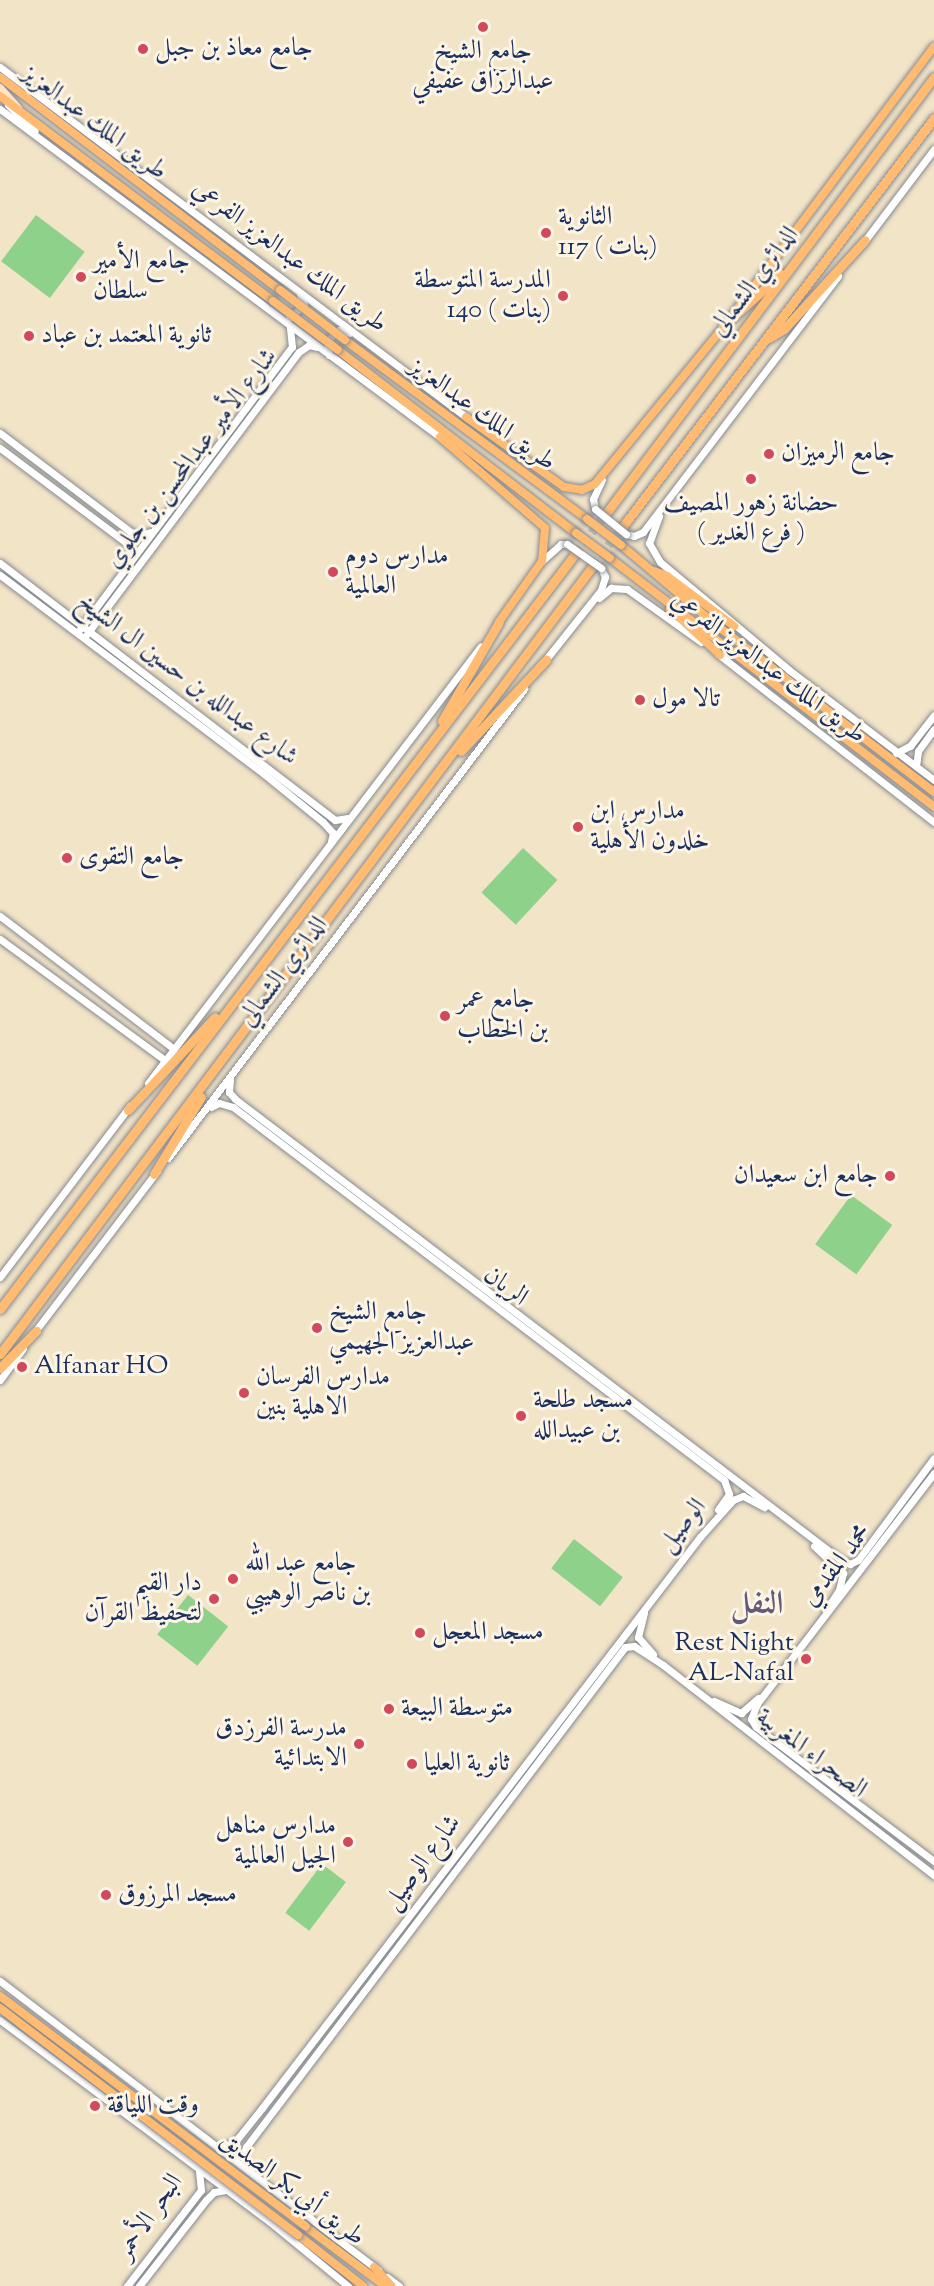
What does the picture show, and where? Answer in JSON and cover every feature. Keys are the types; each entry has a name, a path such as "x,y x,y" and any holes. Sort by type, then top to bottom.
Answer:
{"highway":[{"name":"الدائري الشمالي","path":"608,512 934,77"},
{"name":"الدائري الشمالي","path":"625,530 764,341 934,118"},
{"path":"764,341 784,329 865,240"},
{"path":"723,327 797,261"},
{"name":"الدائري الشمالي","path":"0,1309 575,554"},
{"name":"الدائري الشمالي","path":"0,1354 441,772 496,691 597,567"},
{"path":"420,758 499,622"},
{"path":"441,772 546,660"},
{"path":"128,1110 248,982"},
{"path":"154,1174 228,1054"},
{"path":"0,1368 36,1331"}],"main road":[{"name":"الدائري الشمالي","path":"605,475 723,327 934,47"},
{"name":"طريق الملك عبدالعزيز","path":"0,77 621,545 654,571 663,583 934,792"},
{"path":"0,87 23,96"},
{"path":"0,87 18,108"},
{"name":"طريق الملك عبدالعزيز","path":"0,96 338,350 934,807"},
{"path":"466,417 564,487 588,488 605,475"},
{"path":"466,417 523,470"},
{"path":"440,437 499,474"},
{"path":"440,437 541,521 547,536 542,561 499,622"},
{"path":"654,571 667,576 734,626"},
{"path":"641,583 720,655"},
{"name":"طريق أبي بكر الصديق","path":"0,1996 386,2286"},
{"name":"طريق أبي بكر الصديق","path":"0,2008 363,2286"},
{"path":"374,2266 392,2286"}],"street":[{"name":"طريق الملك عبدالعزيز الفرعي","path":"0,67 279,274 466,417"},
{"path":"0,96 46,140"},
{"name":"طريق الملك عبدالعزيز الفرعي","path":"0,109 46,140 260,304 440,437"},
{"path":"605,475 596,490 595,509 634,536 643,532 934,149"},
{"path":"260,304 290,318 302,308 304,297 279,274"},
{"name":"شارع الأمير عبدالمحسن بن جلوي","path":"79,629 292,347 289,325"},
{"path":"338,362 329,355 327,341 339,330 358,336"},
{"name":"شارع الأمير عبدالمحسن بن جلوي","path":"84,639 298,352 309,345 319,348"},
{"path":"292,347 298,346 298,352"},
{"path":"0,433 131,532 140,535 151,532"},
{"path":"0,448 125,542 130,550 128,563"},
{"name":"طريق الملك عبدالعزيز الفرعي","path":"667,500 650,536 654,555 726,615 734,626 934,780"},
{"path":"125,542 134,540 131,532"},
{"path":"542,561 561,544 567,544 597,567"},
{"name":"شارع عبدالله بن حسين ال الشيخ","path":"0,563 79,629 84,639 323,822"},
{"name":"الدائري الشمالي","path":"0,1380 154,1174 204,1112 601,590 605,577 597,567"},
{"name":"شارع عبدالله بن حسين ال الشيخ","path":"0,575 79,629 88,631 329,816"},
{"name":"طريق الملك عبدالعزيز الفرعي","path":"576,621 611,588 627,589 720,655 934,822"},
{"name":"الدائري الشمالي","path":"0,1277 499,622"},
{"path":"896,753 915,739 934,715"},
{"path":"916,766 923,744 934,729"},
{"path":"915,739 916,747 923,744"},
{"path":"329,816 340,822 350,816"},
{"path":"323,822 331,822 329,816"},
{"path":"323,822 333,833 330,844"},
{"path":"0,916 174,1049"},
{"path":"0,939 165,1060"},
{"path":"204,1112 216,1103 228,1105 234,1098 228,1087 232,1075"},
{"name":"الريان","path":"234,1098 604,1379 799,1531"},
{"name":"الريان","path":"228,1105 729,1486 729,1494 700,1537"},
{"path":"598,1386 604,1379"},
{"name":"محمد المقدمي","path":"751,1719 773,1683 911,1496 934,1458"},
{"name":"محمد المقدمي","path":"799,1531 850,1564 858,1560 911,1496 934,1473"},
{"name":"الوصيل","path":"655,1595 700,1537 733,1500 743,1496 751,1500"},
{"name":"الريان","path":"751,1500 775,1512"},
{"path":"799,1531 843,1574 839,1590 815,1629"},
{"path":"655,1595 638,1625 638,1637 663,1665"},
{"name":"شارع الوصيل","path":"237,2140 655,1595"},
{"name":"شارع الوصيل","path":"246,2147 616,1657 625,1647 633,1646 663,1665"},
{"name":"الصحراء المغربية","path":"663,1665 934,1875"},
{"name":"محمد المقدمي","path":"694,1689 728,1710 741,1713 773,1683"},
{"name":"الصحراء المغربية","path":"751,1719 756,1727 934,1861"},
{"path":"499,1797 507,1802"},
{"path":"893,1843 899,1835"},
{"path":"901,1849 908,1841"},
{"path":"0,1981 399,2286"},
{"path":"0,2020 200,2170 348,2286"},
{"path":"219,2147 237,2140 246,2147 243,2155 246,2167"},
{"name":"البحر الأحمر","path":"128,2286 201,2190 200,2170"},
{"path":"201,2190 209,2196"},
{"name":"البحر الأحمر","path":"139,2286 209,2196 226,2190"}],"green space":[{"path":"36,215 85,252 50,298 1,261"},
{"path":"523,848 557,880 516,925 481,893"},
{"path":"851,1195 892,1225 856,1274 815,1244"},
{"path":"574,1539 623,1577 600,1606 551,1568"},
{"path":"188,1595 228,1626 197,1666 157,1634"},
{"path":"322,1864 346,1882 309,1931 285,1913"}],"tunnel":[{"path":"575,554 607,512"},
{"path":"592,567 623,526"},
{"path":"72,2068 83,2058 80,2043"},
{"path":"92,2091 92,2075 102,2066 111,2065"}],"place":[{"name":"جامع الشيخ عبدالرزاق عفيفي","path":"483,27"},
{"name":"جامع معاذ بن جبل","path":"143,49"},
{"name":"الثانوية 117 ( بنات)","path":"546,233"},
{"name":"جامع الأمير سلطان","path":"81,277"},
{"name":"المدرسة المتوسطة 140 ( بنات)","path":"563,296"},
{"name":"ثانوية المعتمد بن عباد","path":"29,336"},
{"name":"جامع الرميزان","path":"769,454"},
{"name":"حضانة زهور المصيف ( فرع الغدير )","path":"751,479"},
{"name":"مدارس دوم العالمية","path":"333,572"},
{"name":"تالا مول","path":"640,700"},
{"name":"مدارس ابن خلدون الأهلية","path":"578,827"},
{"name":"جامع التقوى","path":"67,858"},
{"name":"جامع عمر بن الخطاب","path":"445,1016"},
{"name":"جامع ابن سعيدان","path":"890,1176"},
{"name":"جامع الشيخ عبدالعزيز الجهيمي","path":"317,1328"},
{"name":"Alfanar HO","path":"22,1367"},
{"name":"مدارس الفرسان الاهلية بنين","path":"244,1393"},
{"name":"مسجد طلحة بن عبيدالله","path":"521,1416"},
{"name":"جامع عبد الله بن ناصر الوهيبي","path":"233,1579"},
{"name":"دار القيم لتحفيظ القرآن","path":"214,1599"},
{"name":"مسجد المعجل","path":"420,1633"},
{"name":"Rest Night AL-Nafal","path":"806,1659"},
{"name":"متوسطة البيعة","path":"389,1709"},
{"name":"مدرسة الفرزدق الابتدائية","path":"359,1744"},
{"name":"ثانوية العليا","path":"412,1764"},
{"name":"مدارس مناهل الجيل العالمية","path":"348,1842"},
{"name":"مسجد المرزوق","path":"106,1895"},
{"name":"وقت اللياقة","path":"95,2106"}],"district":[{"name":"النفل","path":"757,1605"}]}
